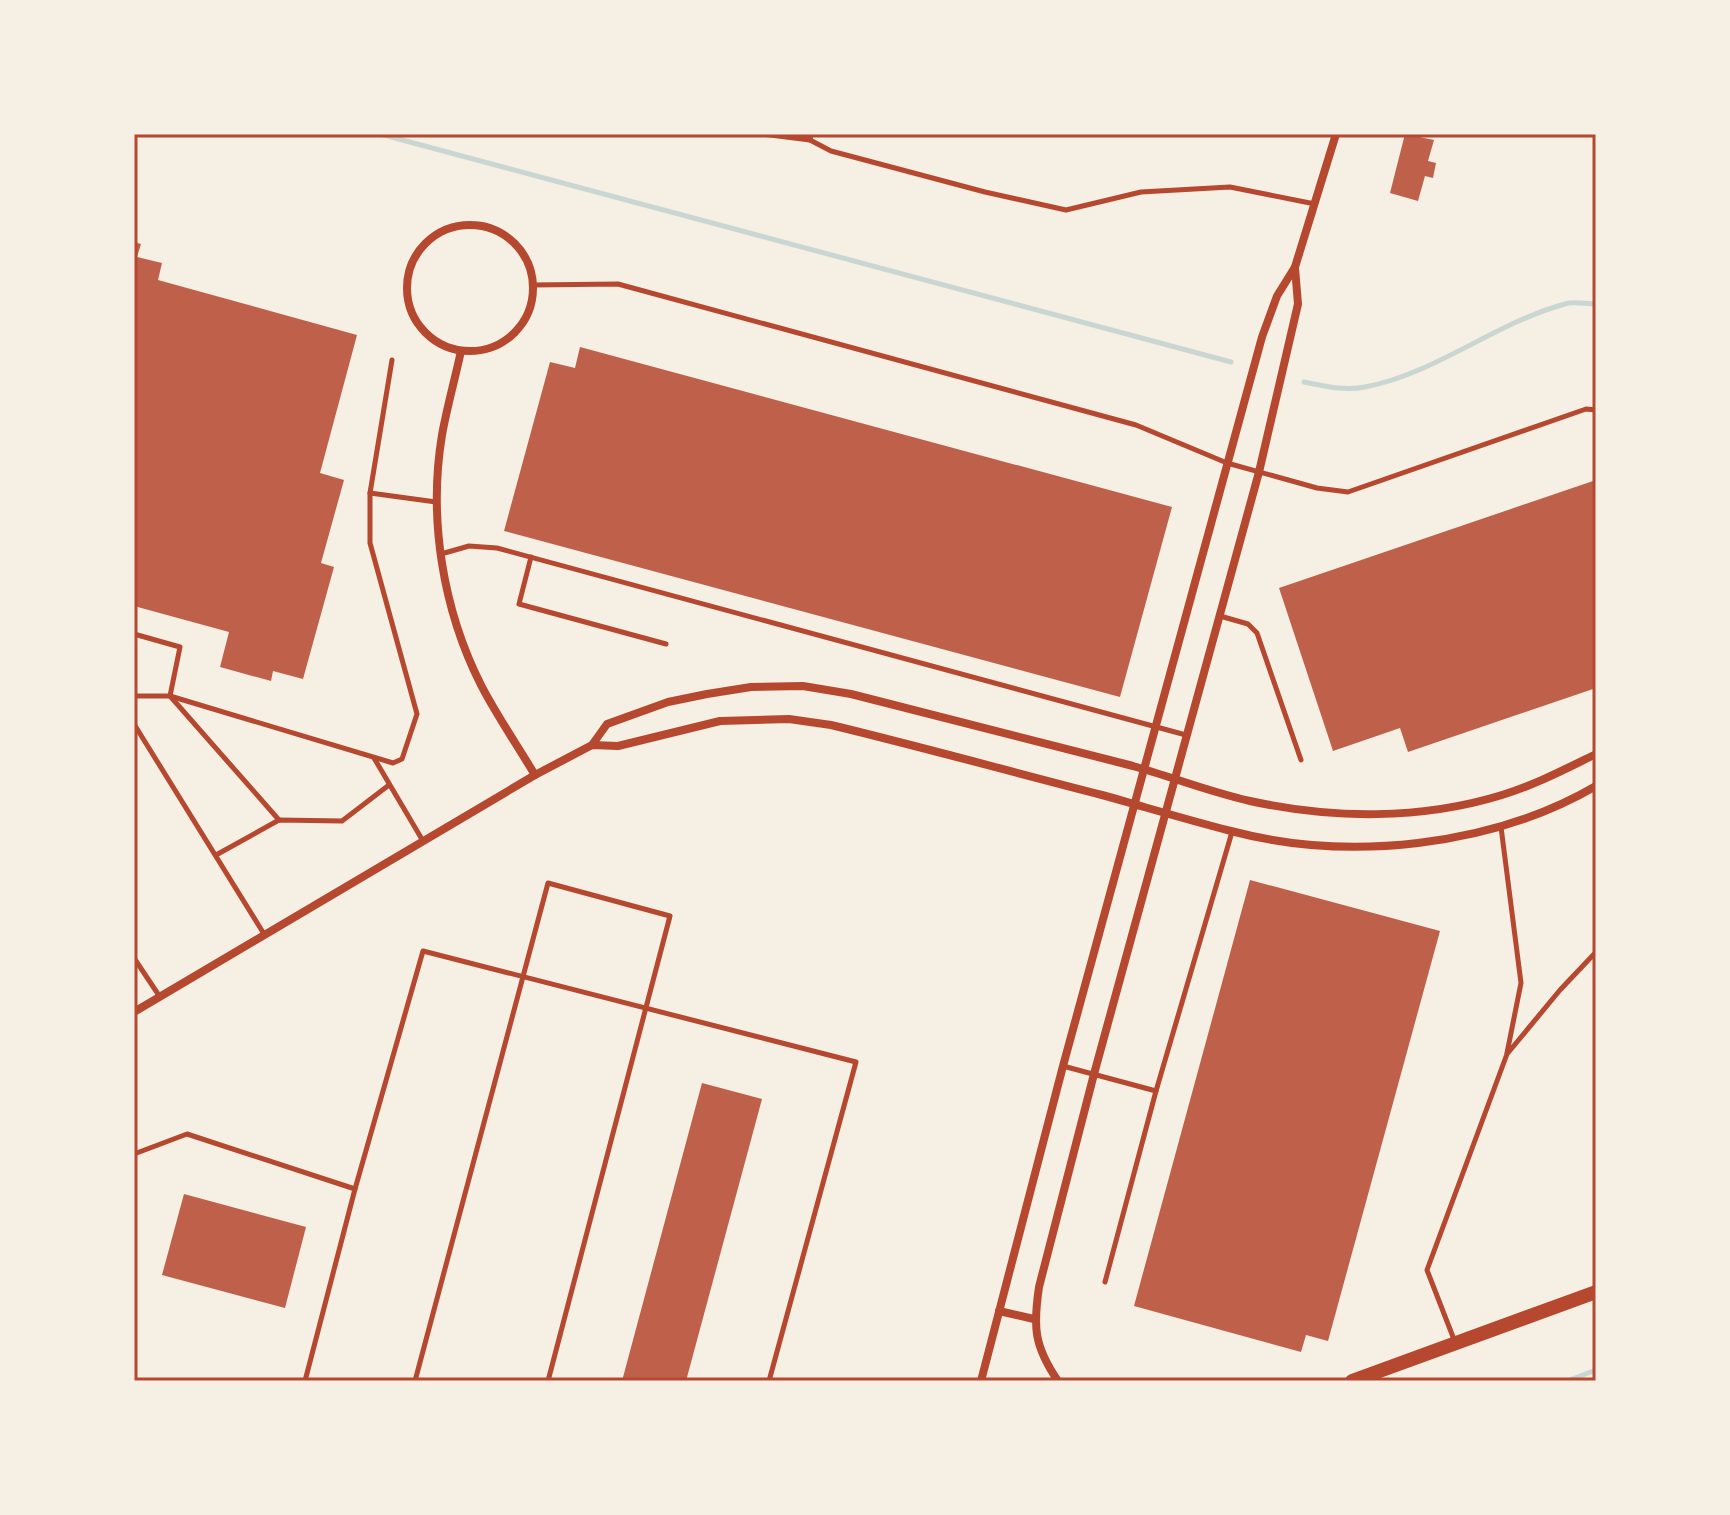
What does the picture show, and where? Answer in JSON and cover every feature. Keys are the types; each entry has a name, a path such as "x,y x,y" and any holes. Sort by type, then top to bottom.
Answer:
{"main road":[{"path":"1352,1381 1596,1292"}],"street":[{"path":"981,1381 1063,1066 1262,337 1277,296 1295,267 1336,134"},
{"path":"477,225 496,230 513,241 525,257 532,285 533,296 527,315 516,332 500,344 481,351 461,351 440,345 423,331 411,313 406,291 409,270 419,250 435,235 455,226 477,225"},
{"path":"1058,1381 1039,1345 1034,1319 1039,1287 1094,1074 1259,472 1298,304 1295,267"},
{"path":"461,351 442,436 437,502 441,554 451,606 464,647 482,686 535,775"},
{"path":"134,1012 535,775 592,745 607,724 668,702 751,687 803,686 851,694 1144,769 1263,803 1336,813 1391,815 1455,807 1502,795 1548,778 1596,754"},
{"path":"592,745 618,746 720,721 789,719 831,725 890,740 1232,832 1284,841 1354,846 1419,844 1501,827 1596,786"},
{"path":"999,1311 1034,1319"}],"lane":[{"path":"762,134 810,137 831,151 1066,210 1141,192 1230,187 1316,204"},
{"path":"532,285 618,284 1136,425 1227,463 1317,488 1348,492 1586,409 1596,410"},
{"path":"134,696 170,696 393,763 402,759 417,714 370,543 370,493 392,360"},
{"path":"370,493 437,502"},
{"path":"441,554 469,546 497,548 1188,736"},
{"path":"531,557 519,604 666,644"},
{"path":"1220,616 1248,624 1257,633 1301,760"},
{"path":"134,634 180,647 170,696"},
{"path":"170,696 279,820"},
{"path":"134,724 265,935"},
{"path":"373,757 423,841"},
{"path":"216,855 279,820 342,821 389,785"},
{"path":"1455,1343 1427,1270 1507,1054 1521,983 1501,827"},
{"path":"1105,1282 1156,1091 1232,832"},
{"path":"415,1381 548,883 670,916 548,1381"},
{"path":"305,1381 355,1189 423,951 856,1062 769,1381"},
{"path":"1507,1054 1596,952"},
{"path":"134,958 160,997"},
{"path":"1063,1066 1156,1091"},
{"path":"134,1154 187,1134 355,1189"}],"building":[{"path":"1405,134 1434,140 1428,161 1436,163 1433,178 1425,176 1418,201 1390,193"},
{"path":"134,242 141,244 137,257 162,263 158,280 357,335 320,473 344,480 321,563 334,567 303,679 273,671 271,681 220,667 229,632 134,606"},
{"path":"580,347 1172,507 1120,697 504,531 550,362 575,368"},
{"path":"1596,480 1596,688 1408,752 1400,728 1333,751 1279,588"},
{"path":"1250,880 1440,931 1328,1341 1306,1335 1301,1352 1134,1306"},
{"path":"702,1083 762,1099 686,1381 622,1381"},
{"path":"184,1194 306,1227 285,1308 162,1275"}],"waterway":[{"path":"380,134 1231,362"},
{"path":"1304,382 1334,388 1365,387 1417,371 1539,312 1569,303 1596,304"},
{"path":"1567,1381 1596,1370"}]}
